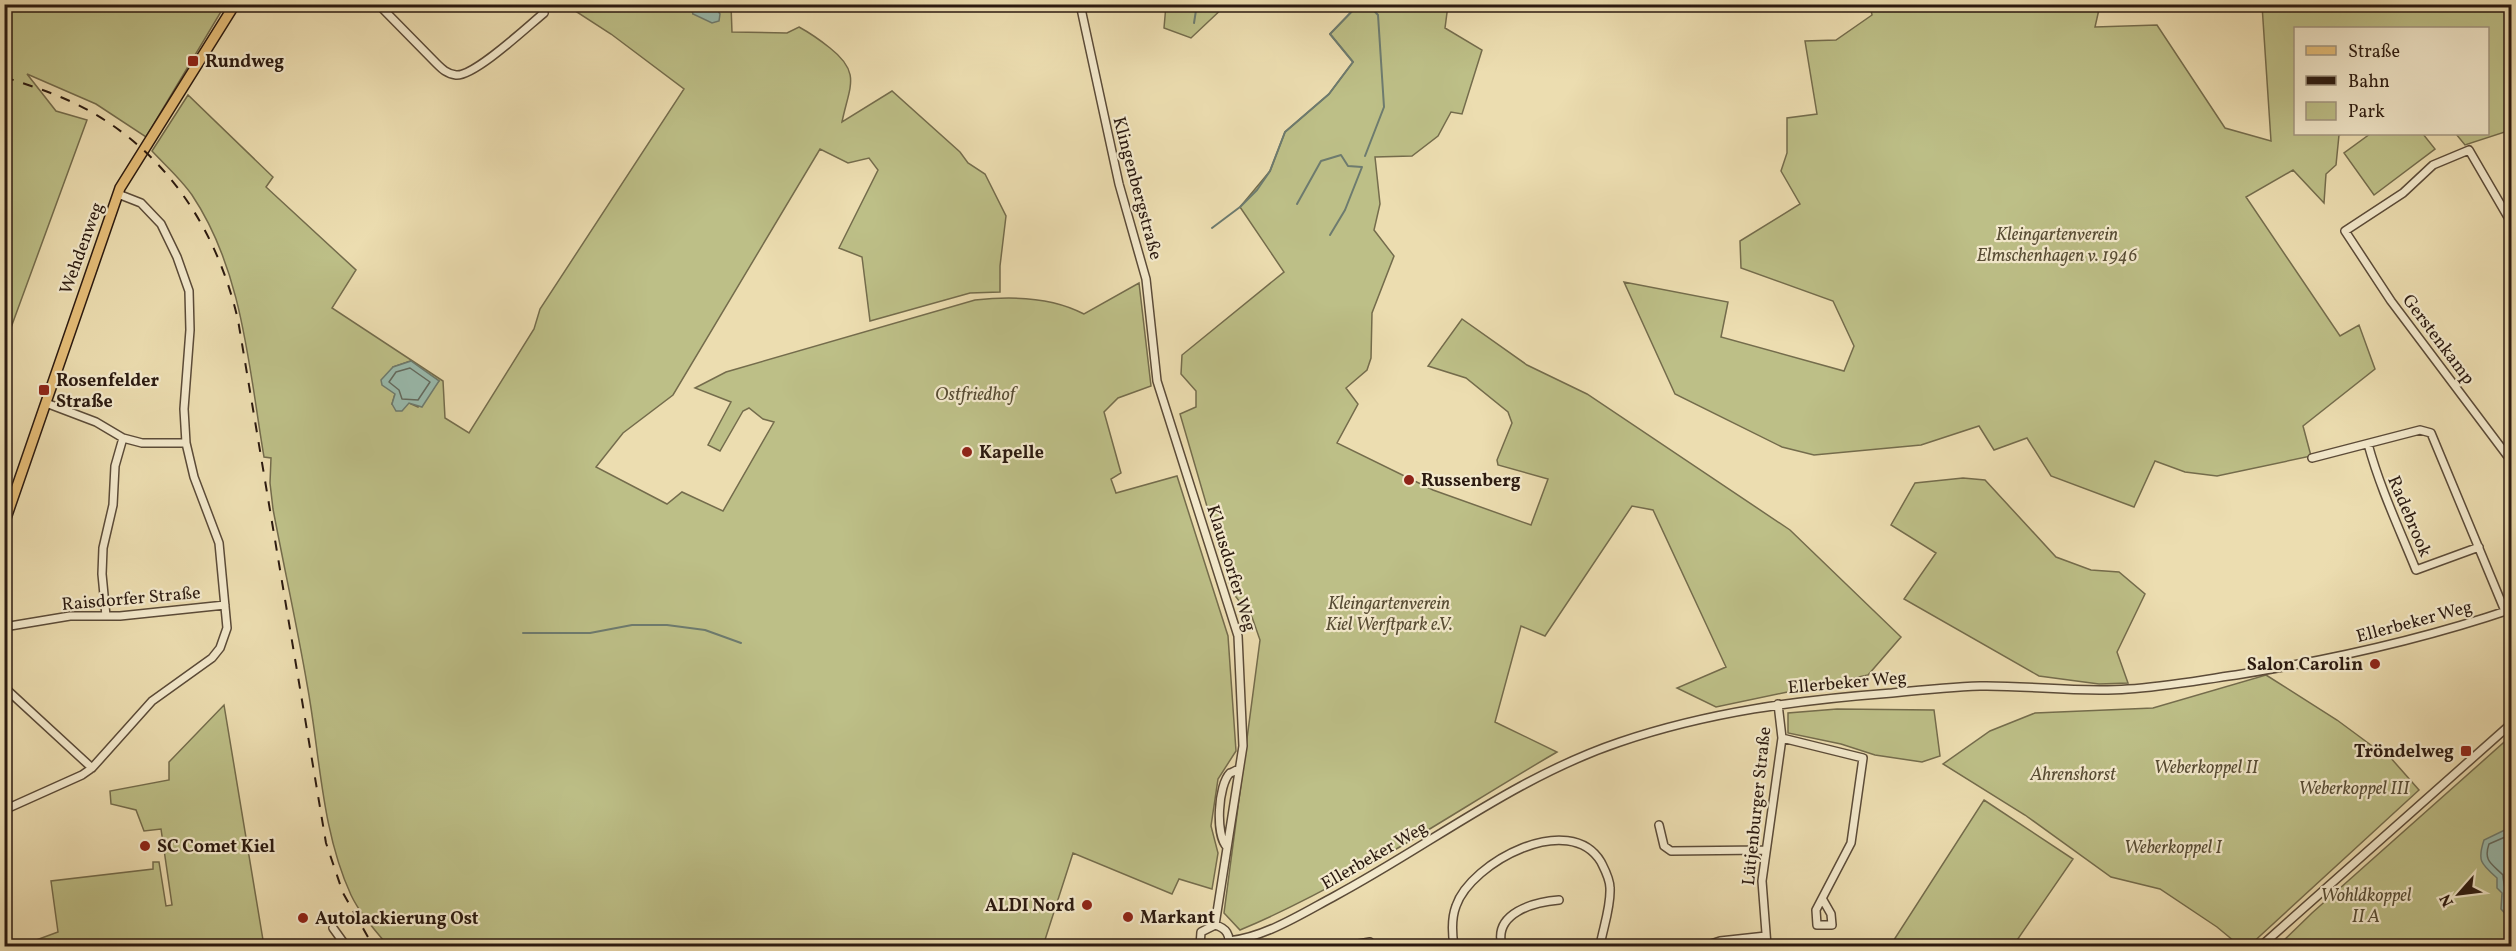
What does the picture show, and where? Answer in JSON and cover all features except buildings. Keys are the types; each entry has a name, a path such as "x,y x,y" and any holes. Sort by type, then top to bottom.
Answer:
{"main road":[{"name":"Wehdenweg","path":"4,524 118,194 236,4"}],"street":[{"path":"378,4 436,63 446,72 454,75 471,71 544,13"},
{"name":"Klingenbergstraße","path":"1080,4 1119,184 1146,279 1157,381"},
{"name":"Gerstenkamp","path":"2511,224 2469,150 2433,165 2403,193 2345,231 2391,301 2511,462"},
{"path":"4,810 82,775 92,768 152,701 212,658 225,639 227,628 219,543 194,477 186,443 184,410 190,330 189,291 177,257 161,224 141,203 118,194"},
{"name":"Klausdorfer Weg","path":"1157,381 1238,636 1243,746 1215,925 1201,932 1199,946"},
{"path":"46,404 96,422 123,438 142,443 186,443"},
{"path":"2312,458 2420,430 2431,433 2478,547 2508,610"},
{"path":"106,616 103,556 113,505 115,466 123,438"},
{"name":"Radebrook","path":"2368,444 2380,488 2388,500 2416,570 2478,547"},
{"name":"Raisdorfer Straße","path":"4,627 70,616 106,616 225,605"},
{"name":"Ellerbeker Weg","path":"1229,944 1295,918 1363,881 1507,793 1579,758 1659,730 1778,704 1978,686 2095,691 2142,688 2276,668 2371,650 2415,640 2508,610"},
{"path":"4,687 92,768"},
{"name":"Lütjenburger Straße","path":"1767,946 1762,881 1782,738 1778,704"},
{"path":"2261,946 2511,723"},
{"path":"1782,738 1863,758 1851,843 1823,900"},
{"name":"Klausdorfer Weg","path":"1227,848 1221,842 1218,822 1224,784 1230,773 1239,769"},
{"path":"1659,825 1664,846 1671,851 1765,850"},
{"path":"1454,946 1455,907 1467,884 1482,870 1520,849 1531,844 1553,841 1570,841 1589,849 1597,856 1608,877 1609,900 1600,946"},
{"path":"1502,946 1501,932 1508,918 1529,906 1559,900"},
{"path":"1215,925 1226,930 1229,944"},
{"path":"333,928 346,946"},
{"path":"1706,946 1720,941 1766,936"},
{"path":"1347,946 1370,942"}],"green space":[{"path":"1166,4 1226,5 1191,38 1164,28"},
{"name":"Kleingartenverein Kiel Werftpark e.V.","path":"1359,4 1448,5 1445,28 1482,50 1462,114 1451,112 1438,136 1412,156 1375,157 1380,204 1374,230 1394,256 1372,313 1371,358 1367,370 1346,388 1358,404 1337,443 1433,490 1531,525 1548,479 1498,465 1497,460 1512,423 1508,412 1466,378 1428,366 1462,319 1527,365 1587,394 1790,530 1901,637 1868,675 1716,707 1677,688 1726,667 1653,510 1632,506 1545,636 1521,626 1495,722 1557,752 1362,869 1240,930 1224,913 1260,640 1252,617 1232,592 1180,414 1196,407 1196,391 1181,374 1182,355 1284,272 1240,207 1270,171 1285,132 1329,94 1353,62 1330,34"},
{"path":"4,5 225,5 146,137 96,104 27,74 56,111 87,120 5,344"},
{"name":"Ostfriedhof","path":"566,5 690,5 693,14 704,17 715,6 711,5 731,5 732,32 787,33 799,27 840,57 850,73 850,90 842,122 892,91 960,152 968,163 985,174 1006,216 1000,266 1000,292 970,293 870,321 862,257 839,248 878,170 869,158 848,163 820,149 673,395 623,433 596,467 667,504 682,492 723,511 774,422 763,419 749,408 743,411 720,451 708,445 731,402 695,388 726,372 975,300 1031,299 1059,304 1084,314 1139,283 1151,386 1118,398 1104,412 1121,473 1111,479 1116,493 1177,476 1228,636 1236,751 1218,779 1211,826 1218,853 1212,889 1179,879 1172,894 1073,853 1043,946 388,946 363,915 351,895 341,870 327,818 307,684 273,509 270,483 271,458 264,457 242,322 233,288 223,256 209,224 192,195 152,151 188,95 273,177 266,187 356,270 332,308 443,381 445,418 469,433 534,329 540,309 684,89 611,34","holes":["410,361 439,381 418,407 409,403 392,404 395,394 393,367"]},
{"name":"Kleingartenverein Elmschenhagen v. 1946","path":"1870,5 2100,5 2095,27 2157,25 2225,128 2271,141 2262,5 2511,5 2511,130 2465,145 2457,135 2489,135 2489,27 2294,27 2294,135 2339,135 2336,165 2326,174 2324,203 2293,170 2246,197 2340,336 2359,325 2375,369 2303,426 2311,456 2217,476 2185,472 2155,461 2134,507 2051,476 2027,438 1994,450 1979,426 1921,445 1814,455 1782,447 1675,394 1624,282 1728,302 1721,337 1844,371 1854,346 1833,301 1741,268 1740,241 1800,204 1781,171 1787,153 1787,118 1817,114 1805,41 1836,40 1872,15"},
{"path":"2369,135 2424,135 2435,149 2374,195 2344,153"},
{"path":"1963,478 1985,480 2056,557 2091,570 2119,572 2145,594 2117,652 2128,683 2099,684 2039,676 1904,599 1936,553 1891,525 1915,483"},
{"path":"2266,675 2337,720 2379,751 2382,748 2419,790 2249,946 2240,946 2217,927 2160,889 2111,877 2025,815 1943,764 1990,731 2035,713 2153,708"},
{"path":"224,705 264,946 163,946 156,944 20,946 58,932 51,881 153,869 153,862 159,862 166,906 172,905 161,829 144,831 136,810 111,804 110,791 169,780 169,762"},
{"path":"1837,709 1934,710 1940,756 1922,762 1875,755 1841,744 1788,733 1788,713"},
{"name":"Wohldkoppel II A","path":"2511,736 2511,946 2278,946 2312,913"},
{"path":"1984,800 2073,859 2013,946 1890,946"}],"water":[{"path":"690,5 715,6 720,14 719,21 712,23 693,14"},
{"path":"411,361 439,381 422,407 409,403 402,411 396,411 392,404 395,394 382,385 381,380 393,367"},
{"path":"2511,827 2511,920 2501,909 2502,893 2497,888 2497,878 2482,862 2481,853 2484,840"}],"waterway":[{"path":"1194,23 1197,4"},
{"path":"1212,228 1240,207 1257,190 1270,171 1285,132 1329,94 1353,62 1330,34 1359,4"},
{"path":"1365,156 1384,107 1378,15 1368,4"},
{"path":"1297,204 1321,161 1341,155 1348,166 1362,167 1345,210 1330,235"},
{"path":"523,633 590,633 632,625 667,625 705,630 741,643"}],"railway":[{"path":"4,77 83,107 121,131 146,152 187,201 218,258 238,320 326,843 343,893 373,946"}],"place":[{"name":"Rundweg","path":"193,61"},
{"name":"Rosenfelder Straße","path":"44,390"},
{"name":"Kapelle","path":"967,452"},
{"name":"Russenberg","path":"1409,480"},
{"name":"Salon Carolin","path":"2375,664"},
{"name":"Tröndelweg","path":"2466,751"},
{"name":"SC Comet Kiel","path":"145,846"},
{"name":"ALDI Nord","path":"1087,905"},
{"name":"Markant","path":"1128,917"},
{"name":"Autolackierung Ost","path":"303,918"}],"park label":[{"name":"Weberkoppel II","path":"2206,767"},
{"name":"Ahrenshorst","path":"2073,774"},
{"name":"Weberkoppel III","path":"2354,788"},
{"name":"Weberkoppel I","path":"2173,847"}]}
